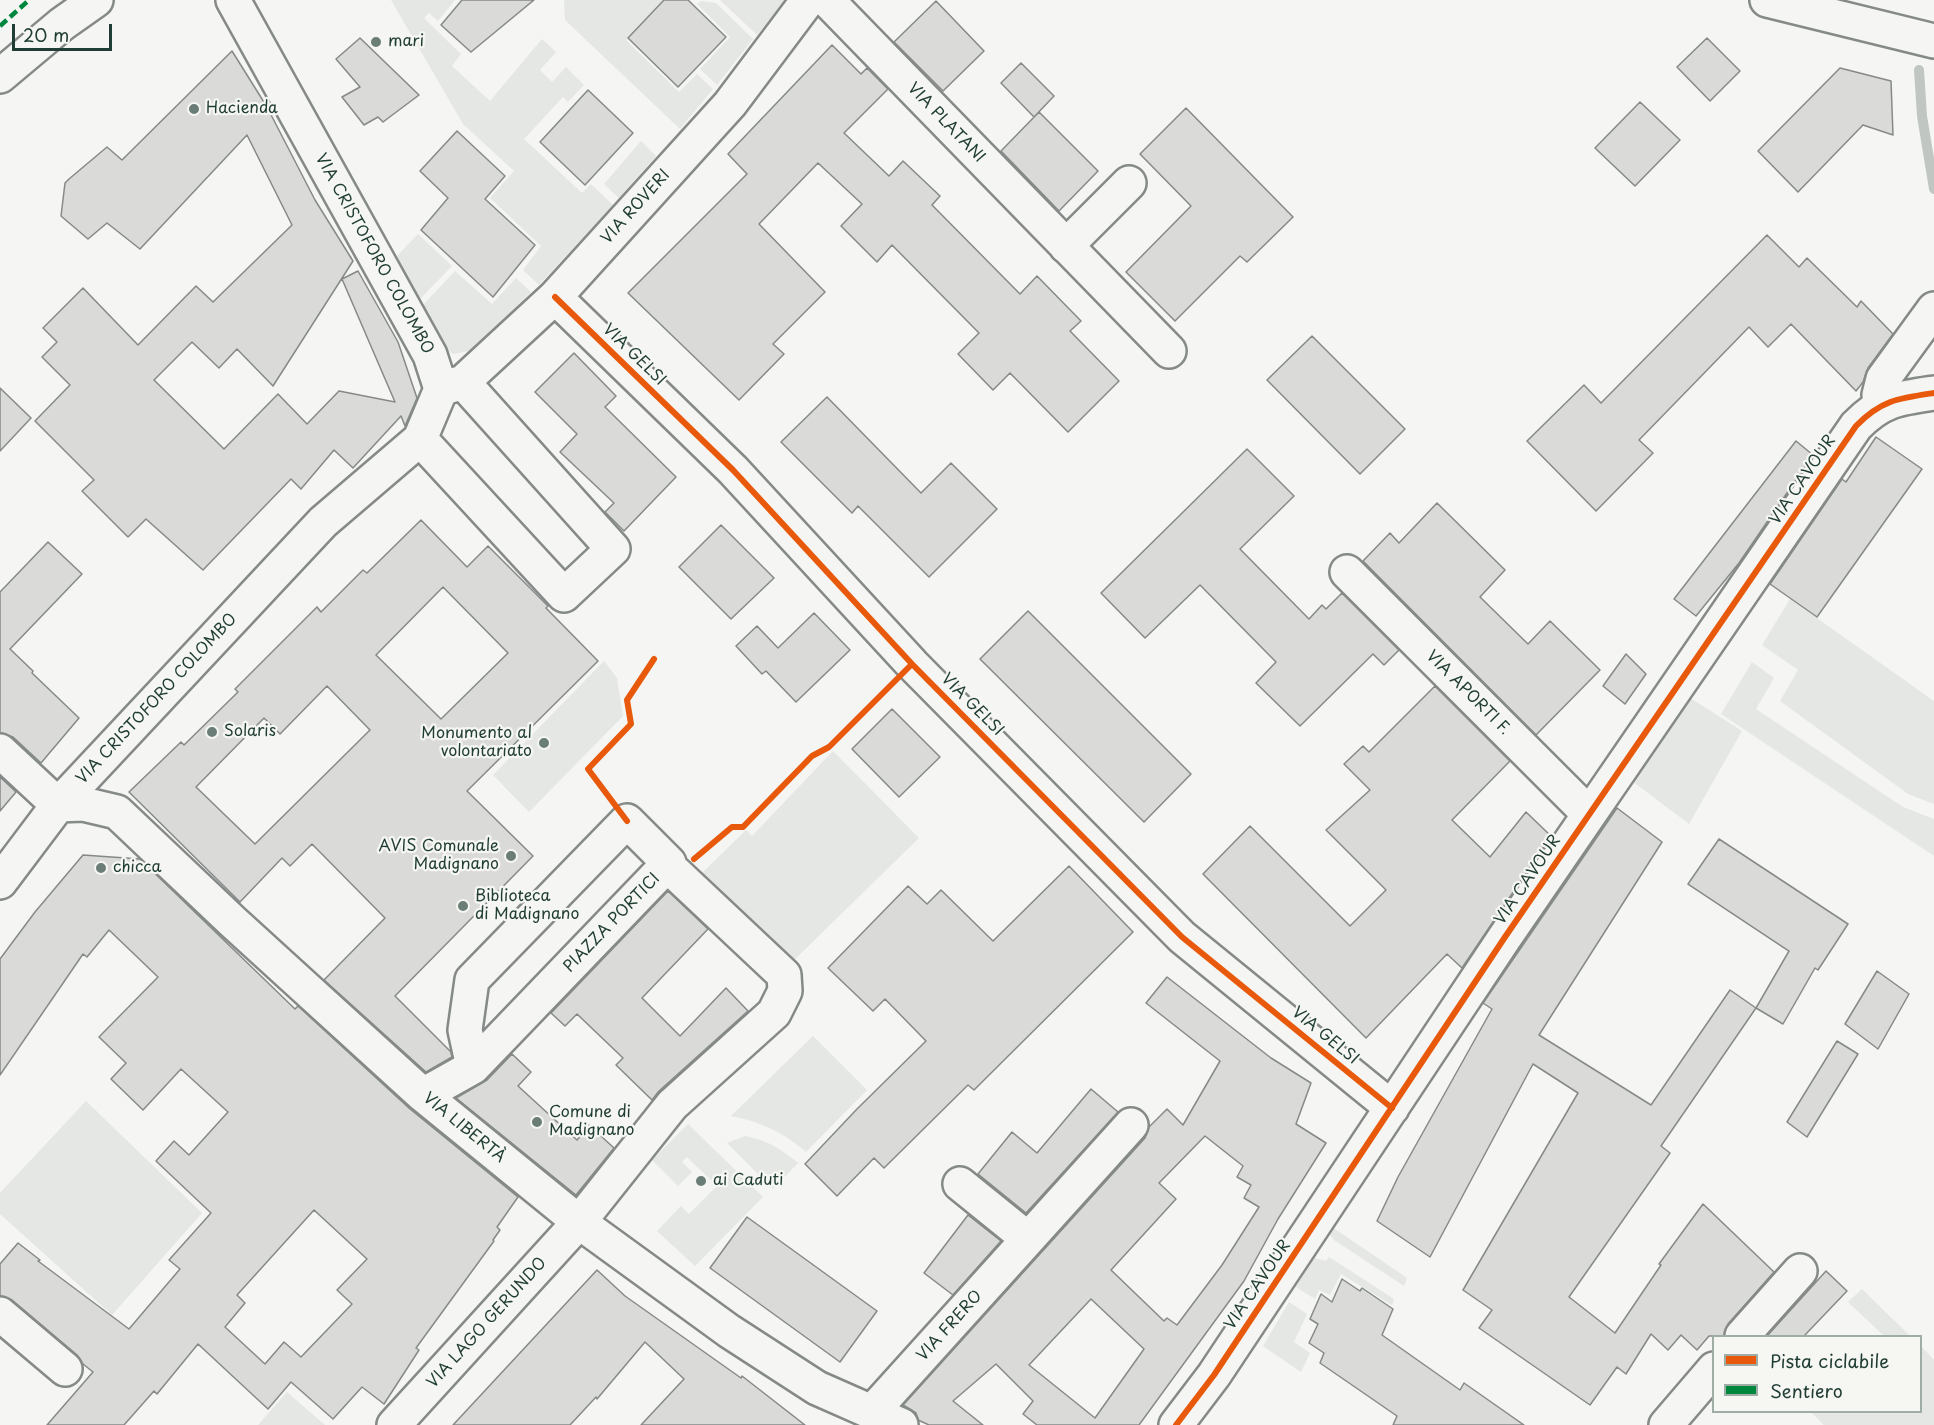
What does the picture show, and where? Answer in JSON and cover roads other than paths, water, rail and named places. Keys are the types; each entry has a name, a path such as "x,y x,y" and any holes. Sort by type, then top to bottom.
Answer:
{"street":[{"path":"0,76 62,24 96,0"},
{"name":"VIA CRISTOFORO COLOMBO","path":"0,882 58,805 322,522 420,439 452,386 430,355 233,0"},
{"name":"VIA ROVERI","path":"452,386 555,297 730,104 808,0"},
{"name":"VIA PLATANI","path":"826,0 1169,351"},
{"path":"1767,0 1934,41"},
{"path":"1066,246 1130,183"},
{"name":"VIA GELSI","path":"555,297 733,470 912,664 1182,937 1392,1108"},
{"path":"1882,404 1879,395 1883,379 1934,309"},
{"path":"420,439 564,595 613,549 452,386"},
{"name":"VIA CAVOUR","path":"1176,1425 1214,1375 1589,814 1856,426 1868,413 1882,404 1930,394"},
{"name":"VIA APORTI F.","path":"1347,572 1589,814"},
{"path":"0,751 58,805"},
{"name":"VIA LIBERTÀ","path":"58,805 83,804 117,812 232,921 423,1095 579,1221 729,1330 817,1388 902,1425"},
{"name":"PIAZZA PORTICI","path":"423,1095 473,1067 669,863 627,821 472,980 465,1030 473,1067"},
{"name":"VIA LAGO GERUNDO","path":"394,1425 579,1221 672,1105 774,1013 785,991 784,975 667,865"},
{"name":"VIA FRERO","path":"872,1412 1131,1125"},
{"path":"960,1184 1028,1239"},
{"path":"1743,1335 1800,1271"},
{"path":"0,1314 65,1369"},
{"path":"1666,1425 1712,1370"}],"waterway":[{"path":"1919,70 1922,116 1934,189"}],"place":[{"name":"mari","path":"376,42"},
{"name":"Hacienda","path":"194,109"},
{"name":"Solaris","path":"212,732"},
{"name":"Monumento al volontariato","path":"544,743"},
{"name":"AVIS Comunale Madignano","path":"511,856"},
{"name":"chicca","path":"101,868"},
{"name":"Biblioteca di Madignano","path":"463,906"},
{"name":"Comune di Madignano","path":"537,1122"},
{"name":"ai Caduti","path":"701,1181"}]}
